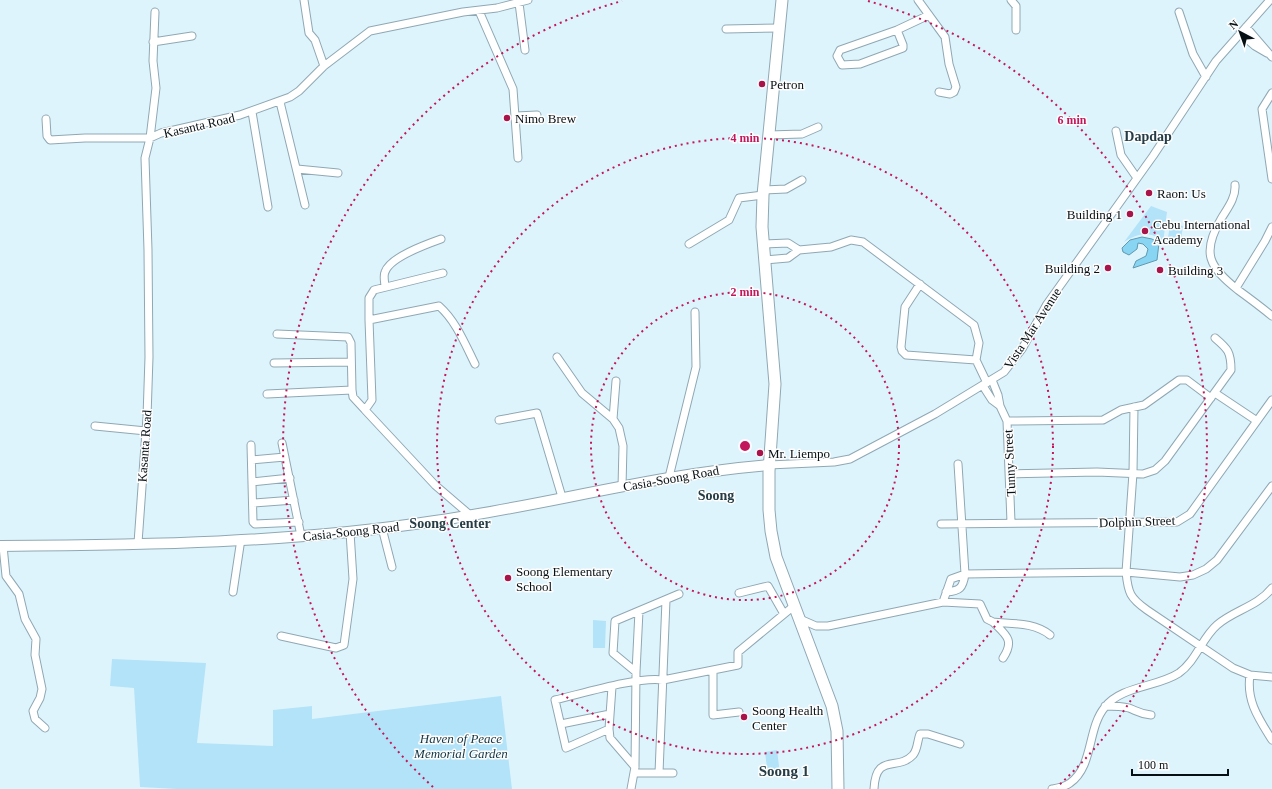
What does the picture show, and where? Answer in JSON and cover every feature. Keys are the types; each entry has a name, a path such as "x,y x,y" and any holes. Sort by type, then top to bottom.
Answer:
{"main road":[{"path":"782,0 763,192 764,244 775,384 769,465 769,510 776,557 832,706 837,731 838,789"}],"street":[{"path":"304,0 309,33 315,40 324,66"},
{"name":"Kasanta Road","path":"138,543 146,431 149,319 144,158 150,138 161,133 252,112 280,102 299,91 324,66 370,32 528,0"},
{"path":"918,0 945,37 949,64 956,87 954,92 950,94 939,92"},
{"path":"1011,0 1016,6 1016,30"},
{"name":"Vista Mar Avenue","path":"769,465 834,462 850,459 987,383 1004,372 1026,341 1047,304 1137,178 1221,54 1270,0"},
{"path":"519,3 525,50"},
{"path":"479,10 513,89 518,158"},
{"path":"46,118 47,136 50,140 85,138 150,138 156,88 152,61 155,12"},
{"path":"1179,12 1189,43 1206,77"},
{"path":"897,30 903,48 860,64 842,65 838,61 836,56 840,50 897,30 929,15"},
{"path":"1246,27 1257,43"},
{"path":"726,29 779,28"},
{"path":"1240,33 1257,43 1270,55"},
{"path":"153,42 192,36"},
{"path":"1272,93 1262,109 1272,179"},
{"path":"280,102 305,205"},
{"path":"252,112 268,207"},
{"path":"516,116 537,115"},
{"path":"769,135 802,134 818,127"},
{"path":"1116,130 1121,155 1137,178"},
{"path":"297,169 338,173"},
{"path":"689,244 729,220 739,198 763,192 786,189 802,180"},
{"path":"1235,185 1232,200 1215,232 1210,253 1212,262 1216,271 1272,316"},
{"path":"1236,288 1272,228"},
{"path":"385,287 384,275 388,266 400,257 441,238"},
{"path":"765,260 788,258 799,250 832,247 851,240 863,242 974,325 980,343 976,360 987,383"},
{"path":"764,244 788,243 799,250"},
{"path":"365,410 372,400 369,298 374,290 443,273"},
{"path":"920,284 905,307 901,347 904,353 906,355 976,360"},
{"path":"370,320 439,306 446,312 458,331 475,364"},
{"path":"669,477 696,367 695,312"},
{"path":"277,334 346,335 350,339 351,343 353,397 434,485 470,515"},
{"path":"1010,474 1142,474 1155,470 1165,461 1231,370 1231,356 1225,347 1215,338"},
{"path":"557,357 582,393 613,420 619,428 623,446 622,486"},
{"path":"274,363 351,362"},
{"path":"1007,421 1102,420 1121,410 1144,405 1179,380 1187,380 1256,421"},
{"path":"613,420 616,381"},
{"name":"Tunny Street","path":"987,383 992,400 1000,406"},
{"name":"Tunny Street","path":"987,383 998,395 1000,406 1007,421 1011,522"},
{"path":"267,394 352,390"},
{"name":"Dolphin Street","path":"941,524 1011,522 1177,522 1190,514 1272,400"},
{"path":"1134,406 1133,473 1126,572 1127,589 1133,600 1233,668 1250,675 1272,677"},
{"path":"499,420 537,413 562,497"},
{"path":"95,426 146,431"},
{"path":"282,444 301,536"},
{"path":"251,445 253,503 252,519 255,524 299,522"},
{"path":"252,460 285,458"},
{"path":"946,592 960,590 963,586 965,574 960,524 958,464"},
{"name":"Casia-Soong Road","path":"2,546 241,539 350,532 520,507 562,497 669,477 720,469 769,465"},
{"path":"252,482 290,478"},
{"path":"943,602 949,582 953,577 965,574 1126,572 1180,577 1193,575 1206,569 1217,560 1272,486"},
{"path":"253,503 294,500"},
{"path":"382,528 392,567"},
{"path":"281,636 336,648 344,645 352,579 350,532"},
{"path":"233,592 241,539"},
{"path":"2,546 6,576 19,594 25,619 36,639 34,655 42,689 40,698 33,711 34,719 45,728"},
{"path":"739,593 768,586 784,614"},
{"path":"1052,789 1070,784 1080,770 1085,761 1096,722 1105,706 1127,692 1163,680 1179,672 1218,624 1258,601 1272,588"},
{"path":"636,672 613,653 615,621 679,594"},
{"path":"659,773 666,600"},
{"path":"800,619 816,626 828,626 943,602 980,604 987,619 993,622 1008,638 1010,643 1003,658"},
{"path":"609,729 566,748 555,700 636,682 656,679 663,680 738,665 738,652 795,605"},
{"path":"631,789 634,770 639,611"},
{"path":"993,622 1032,626 1050,634"},
{"path":"714,670 713,715 739,712"},
{"path":"1250,675 1248,686 1252,706 1272,740"},
{"path":"612,687 609,729 610,738 634,770 673,773"},
{"path":"1105,706 1121,706 1140,714 1151,715"},
{"path":"561,724 610,714"},
{"path":"874,789 874,778 878,771 887,764 907,760 914,754 920,734 928,734 960,744"}],"green space":[{"path":"1151,206 1167,212 1163,243 1159,239 1149,234 1139,235 1124,242"},
{"path":"1170,224 1183,226 1180,246 1167,245"},
{"path":"593,620 606,621 605,648 593,648"},
{"name":"Haven of Peace Memorial Garden","path":"112,659 206,663 197,743 273,746 273,710 312,706 312,719 501,696 512,789 177,789 140,787 134,688 110,686"},
{"path":"777,750 780,774 768,776 765,752"}],"shaded area":[{"path":"1142,237 1152,239 1159,243 1157,260 1133,268 1136,261 1146,256 1148,249 1143,244 1138,243 1137,249 1129,255 1123,252 1122,248 1130,240"}],"place":[{"name":"Petron","path":"762,84"},
{"name":"Nimo Brew","path":"507,118"},
{"name":"Raon: Us","path":"1149,193"},
{"name":"Building 1","path":"1130,214"},
{"name":"Cebu International Academy","path":"1145,231"},
{"name":"Building 2","path":"1108,268"},
{"name":"Building 3","path":"1160,270"},
{"name":"Mr. Liempo","path":"760,453"},
{"name":"Soong Elementary School","path":"508,578"},
{"name":"Soong Health Center","path":"744,717"}],"district":[{"name":"Dapdap","path":"1148,136"},
{"name":"Soong","path":"716,495"},
{"name":"Soong Center","path":"450,523"},
{"name":"Soong 1","path":"784,771"}]}
